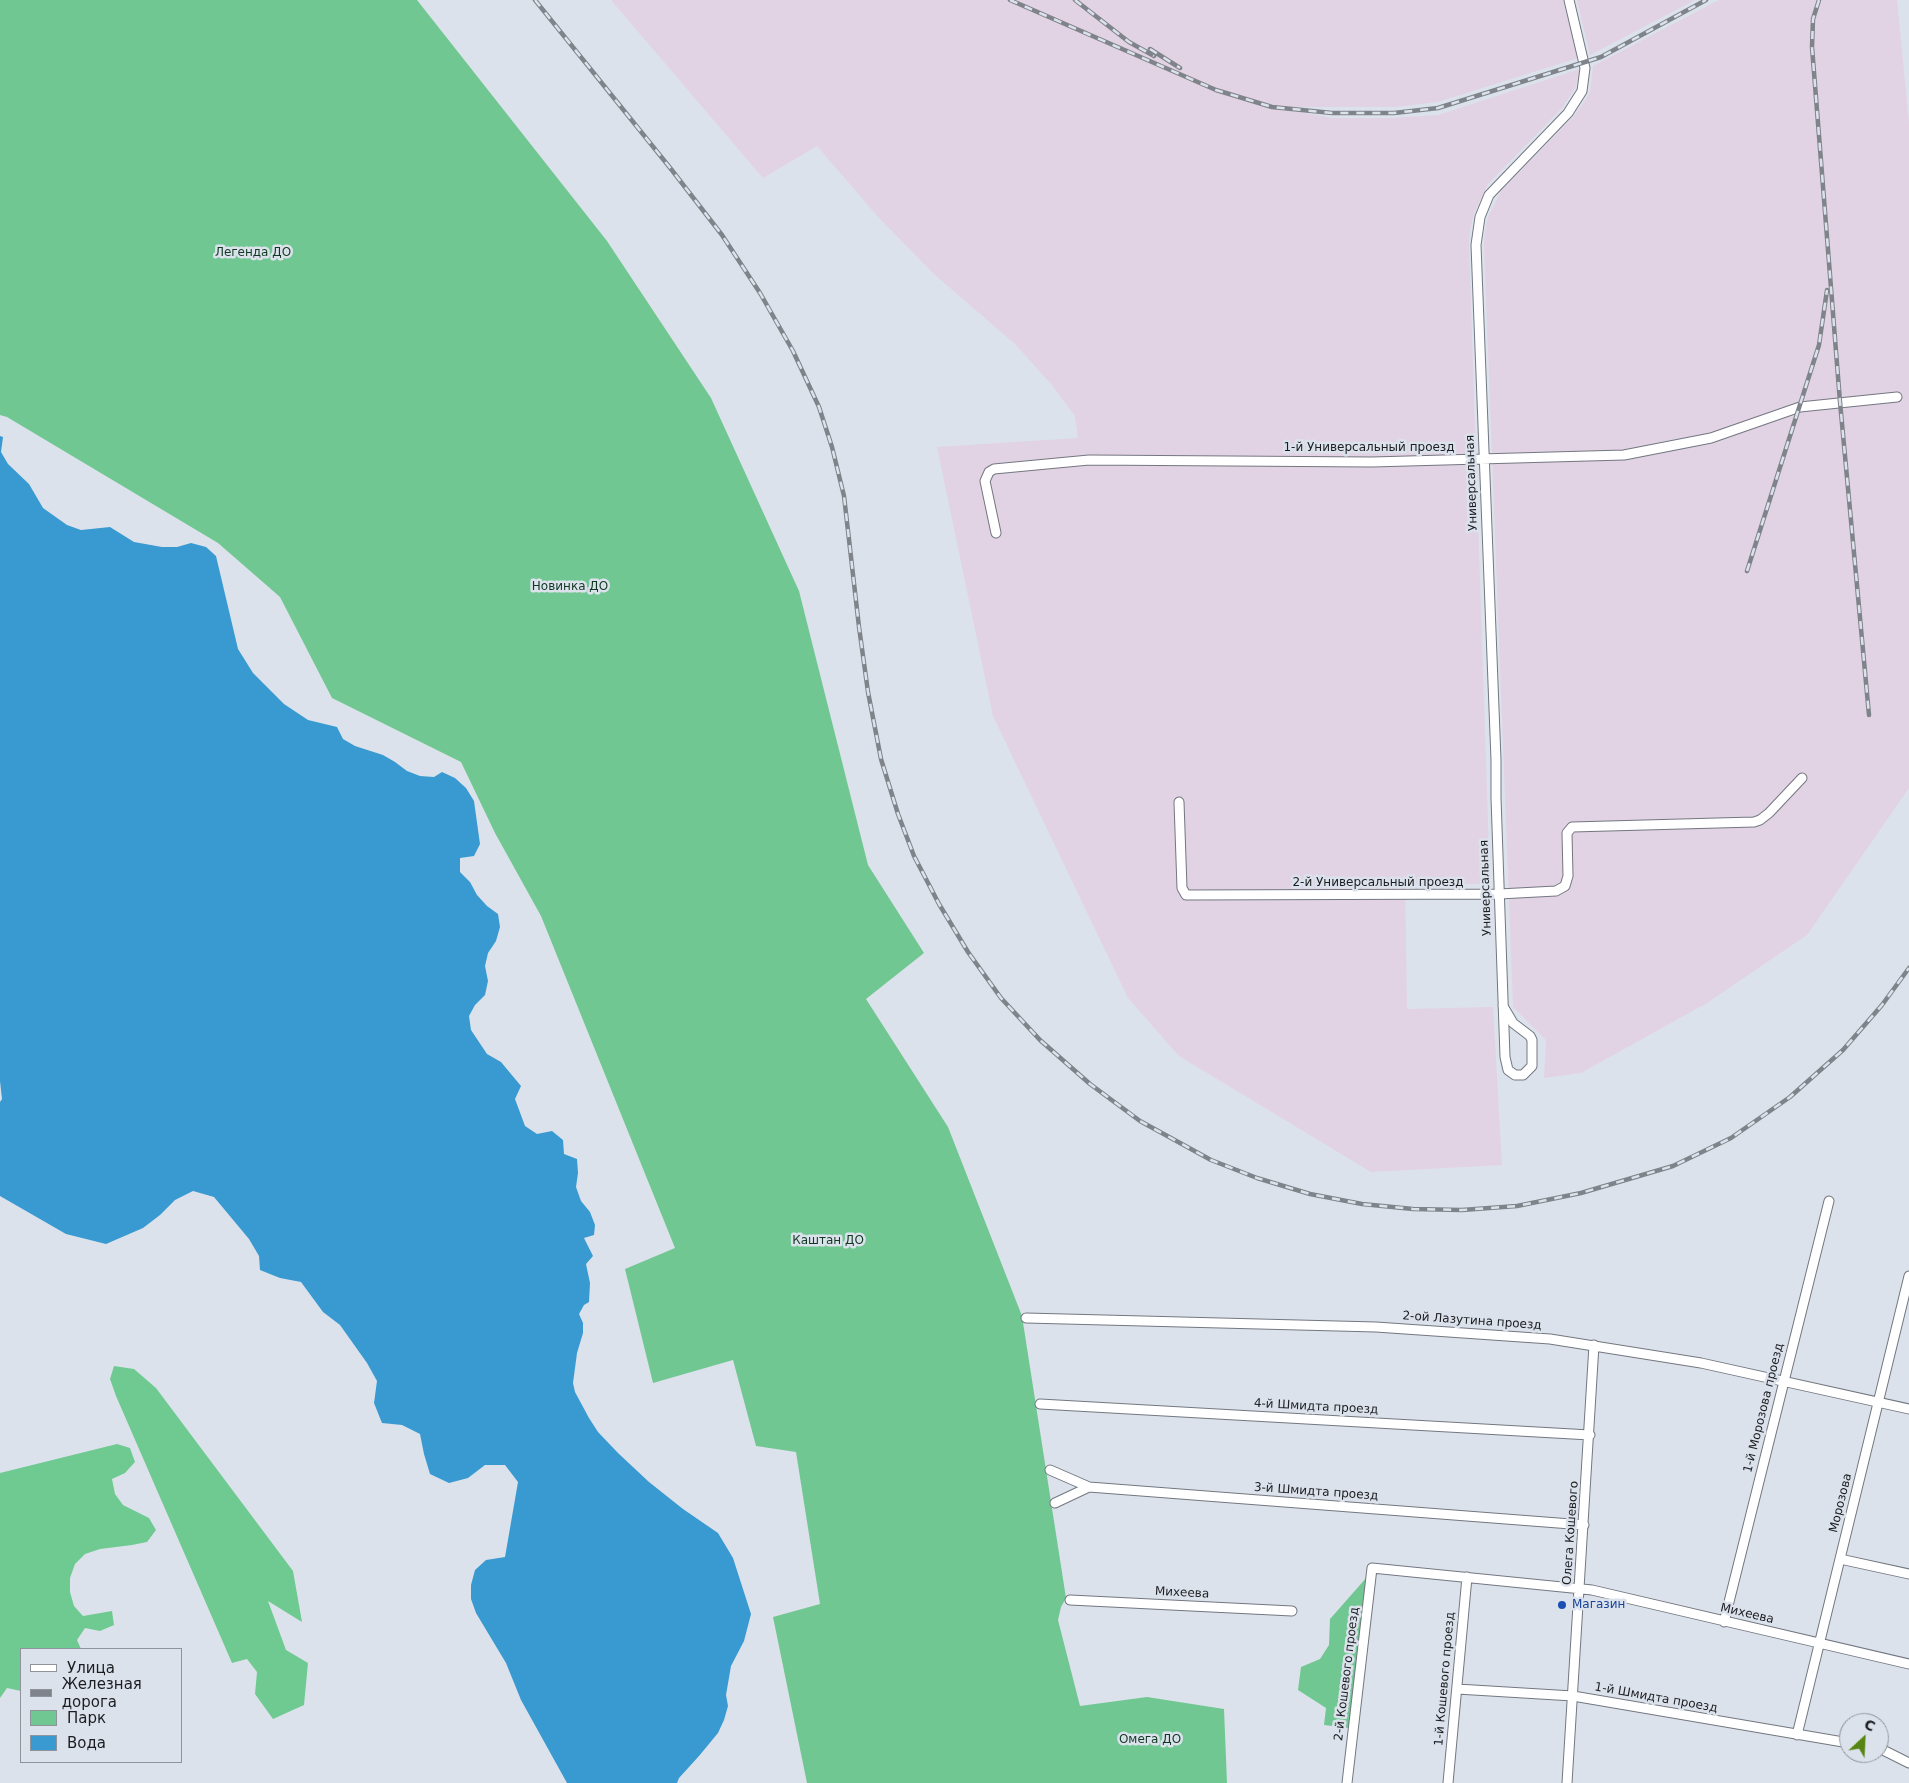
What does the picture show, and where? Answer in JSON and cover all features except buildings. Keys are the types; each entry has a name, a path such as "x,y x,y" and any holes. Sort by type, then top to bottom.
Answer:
{"street":[{"name":"Универсальная","path":"1503,1006 1513,1023 1530,1036 1532,1040 1532,1066 1523,1075 1515,1075 1506,1068 1503,1006 1499,894 1496,760 1476,245 1480,217 1494,189 1568,112 1582,91 1585,68 1569,0"},
{"name":"1-й Универсальный проезд","path":"996,533 985,481 989,472 994,469 1089,460 1362,462 1624,455 1711,438 1800,407 1897,397"},
{"name":"2-й Универсальный проезд","path":"1179,802 1182,888 1184,892 1191,896 1499,894 1556,891 1565,886 1568,876 1567,833 1572,827 1754,822 1769,813 1802,778"},
{"name":"1-й Морозова проезд","path":"1724,1622 1829,1201"},
{"name":"Морозова","path":"1798,1735 1909,1276"},
{"name":"2-ой Лазутина проезд","path":"1026,1318 1376,1327 1550,1339 1701,1363 1909,1409"},
{"name":"Олега Кошевого","path":"1567,1783 1594,1345"},
{"name":"4-й Шмидта проезд","path":"1040,1404 1590,1434"},
{"name":"3-й Шмидта проезд","path":"1050,1470 1089,1487 1584,1524"},
{"path":"1055,1503 1089,1487"},
{"path":"1840,1559 1909,1574"},
{"name":"2-й Кошевого проезд","path":"1347,1783 1372,1568 1467,1577"},
{"path":"1467,1577 1580,1588"},
{"name":"1-й Кошевого проезд","path":"1448,1783 1467,1577"},
{"name":"Михеева","path":"1580,1588 1909,1664"},
{"name":"Михеева","path":"1070,1600 1292,1611"},
{"name":"1-й Шмидта проезд","path":"1457,1689 1573,1696 1839,1741"},
{"path":"1889,1753 1909,1763"}],"shaded area":[{"path":"611,0 1563,0 1578,58 1438,102 1395,107 1273,107 1332,118 1393,118 1438,115 1580,69 1575,88 1563,107 1488,184 1474,213 1470,230 1490,884 1405,884 1407,1009 1493,1007 1502,1165 1371,1172 1179,1056 1128,998 993,716 937,447 1078,438 1075,416 1051,384 1015,344 935,275 879,218 817,146 763,178"},
{"path":"1577,0 1695,0 1590,55"},
{"path":"1719,0 1897,0 1909,123 1909,788 1807,935 1707,1003 1581,1073 1544,1078 1546,1040 1513,1007 1485,232 1488,217 1501,191 1574,116 1582,105 1590,92 1593,66"}],"green space":[{"path":"0,0 417,0 607,241 711,398 799,591 868,865 924,953 866,999 948,1127 1022,1316 1066,1598 1061,1607 1058,1620 1080,1706 1147,1697 1224,1709 1227,1783 807,1783 773,1617 820,1604 796,1452 756,1446 733,1360 653,1383 625,1269 675,1248 541,916 495,833 461,762 332,698 280,597 218,543 7,417 0,415"},
{"path":"114,1366 134,1369 156,1388 293,1571 302,1622 268,1601 286,1650 308,1663 304,1705 273,1719 255,1694 257,1672 247,1659 232,1663 116,1396 110,1379"},
{"path":"117,1444 130,1448 135,1462 125,1473 112,1479 115,1494 123,1505 149,1518 156,1530 147,1542 100,1549 85,1554 75,1564 70,1578 70,1592 74,1606 83,1616 112,1611 114,1625 100,1631 85,1628 77,1640 81,1648 20,1648 20,1691 7,1688 0,1698 0,1473"},
{"path":"1367,1577 1349,1728 1324,1725 1326,1708 1298,1690 1301,1667 1320,1659 1329,1645 1330,1619"}],"water":[{"path":"0,436 3,437 1,452 8,464 29,484 43,508 67,525 81,530 110,527 134,542 162,547 177,547 191,543 206,547 216,556 238,649 253,673 284,704 308,720 337,727 343,739 355,746 383,755 407,771 420,776 434,777 442,772 455,778 466,788 474,801 480,844 474,856 460,858 460,872 470,882 477,895 498,914 500,927 496,941 488,953 485,966 488,981 485,995 475,1005 469,1016 471,1030 487,1054 501,1062 521,1086 515,1099 525,1126 537,1134 552,1131 563,1140 564,1154 577,1159 576,1187 581,1201 590,1212 595,1225 594,1235 584,1238 593,1256 586,1264 590,1283 589,1302 584,1305 579,1314 583,1323 583,1333 577,1353 573,1383 575,1392 598,1432 618,1453 649,1482 683,1509 718,1533 733,1558 751,1614 744,1641 731,1666 726,1695 728,1706 724,1720 718,1733 679,1778 677,1783 567,1783 521,1700 506,1663 476,1613 471,1599 471,1585 475,1570 486,1560 505,1557 518,1482 505,1465 485,1465 468,1478 449,1483 430,1474 420,1434 402,1425 382,1423 374,1403 377,1381 367,1363 340,1325 323,1312 301,1282 280,1278 260,1270 259,1256 249,1239 214,1197 193,1191 175,1200 143,1228 106,1244 66,1234 0,1196 0,1102 2,1099 0,1081"}],"railway":[{"path":"535,0 722,235 760,293 793,351 819,407 832,447 844,496 868,692 881,759 898,814 914,856 939,904 968,952 1001,998 1040,1040 1090,1084 1140,1121 1211,1160 1257,1178 1310,1194 1362,1204 1413,1209 1462,1210 1517,1206 1581,1193 1673,1166 1731,1138 1790,1097 1843,1050 1882,1005 1909,968"},
{"path":"1010,0 1216,90 1272,107 1332,113 1394,113 1438,108 1601,57 1706,0"},
{"path":"1075,0 1129,42 1154,56"},
{"path":"1819,0 1813,19 1812,47 1840,402 1869,715"},
{"path":"1150,49 1180,68"},
{"path":"1747,571 1819,345 1827,290"}],"place":[{"name":"Магазин","path":"1562,1605"}],"park label":[{"name":"Легенда ДО","path":"253,253"},
{"name":"Новинка ДО","path":"570,587"},
{"name":"Каштан ДО","path":"828,1241"},
{"name":"Омега ДО","path":"1150,1740"}]}
